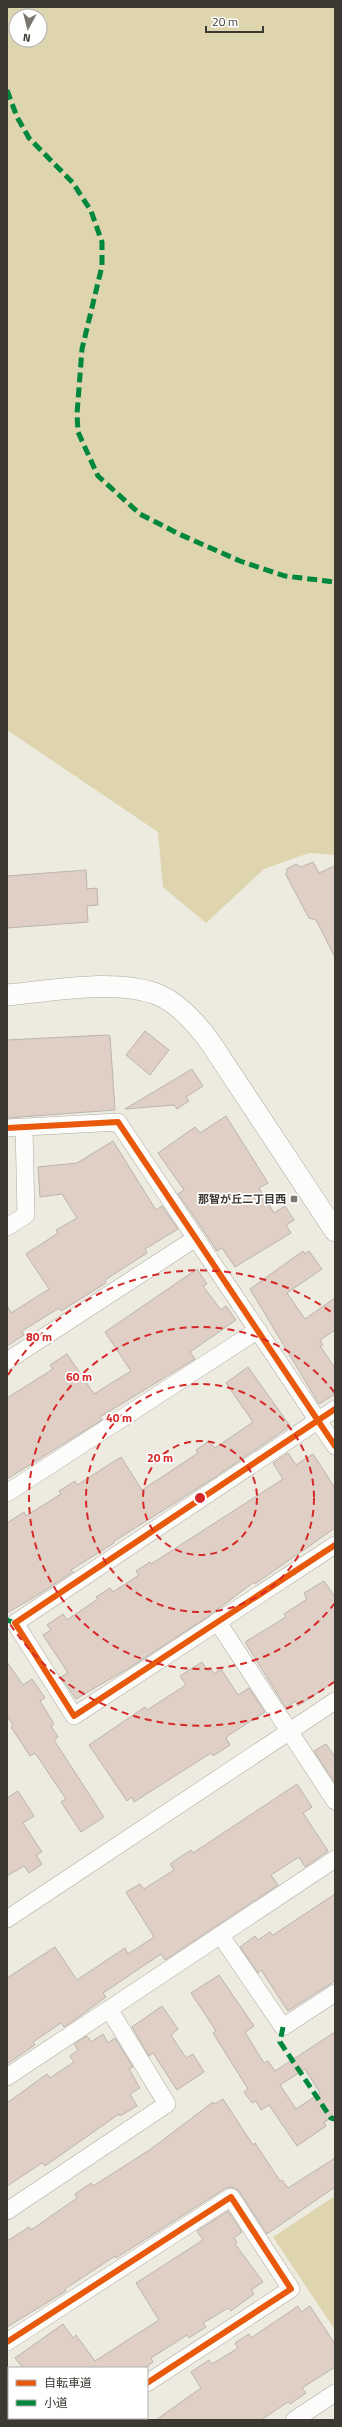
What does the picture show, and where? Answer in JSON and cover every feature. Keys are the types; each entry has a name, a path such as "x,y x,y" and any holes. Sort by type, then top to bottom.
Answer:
{"street":[{"path":"7,995 103,987 123,988 159,995 174,1004 196,1023 212,1044 335,1231"},
{"path":"7,1128 118,1122 335,1446"},
{"path":"7,1227 26,1215 24,1127"},
{"path":"7,1361 196,1238"},
{"path":"7,1493 258,1330"},
{"path":"335,1409 14,1623 74,1716 335,1545"},
{"path":"217,1621 335,1801"},
{"path":"7,1919 335,1701"},
{"path":"7,2077 335,1859"},
{"path":"221,1936 283,2027 335,1993"},
{"path":"7,2211 167,2104 109,2009"},
{"path":"7,2342 231,2197 291,2289 148,2382"},
{"path":"294,2420 335,2393"}],"shaded area":[{"path":"7,7 335,7 335,855 309,853 264,869 206,923 163,887 158,832 7,730"},
{"path":"335,2196 335,2330 273,2237"}],"building":[{"path":"313,862 319,873 335,866 335,957 316,920 309,918 286,875 287,869 296,864 301,867"},
{"path":"86,870 87,889 97,888 98,905 87,906 88,922 7,928 7,876"},
{"path":"145,1031 169,1050 150,1075 126,1055"},
{"path":"110,1036 115,1110 7,1118 7,1040"},
{"path":"192,1069 203,1086 186,1097 189,1101 177,1109 174,1105 125,1109"},
{"path":"226,1116 268,1183 259,1188 274,1213 285,1206 294,1220 286,1225 291,1233 235,1267 222,1248 217,1251 178,1194 184,1190 158,1153 195,1127 200,1133"},
{"path":"113,1141 156,1210 162,1206 178,1229 145,1249 147,1253 105,1280 106,1283 61,1311 59,1308 22,1331 24,1335 7,1346 7,1305 11,1313 49,1289 26,1254 58,1233 56,1230 77,1218 62,1194 40,1197 38,1167 77,1163"},
{"path":"303,1251 305,1254 309,1251 322,1269 287,1293 305,1319 335,1298 335,1330 320,1340 323,1345 320,1346 335,1368 335,1394 319,1404 250,1289"},
{"path":"197,1269 207,1284 203,1286 221,1310 226,1306 236,1320 190,1352 195,1359 100,1417 102,1420 7,1479 7,1398 53,1369 50,1365 67,1354 94,1394 131,1371 105,1332"},
{"path":"248,1367 290,1426 214,1478 71,1570 73,1572 7,1613 7,1523 24,1512 26,1516 61,1494 59,1491 75,1481 77,1485 121,1457 142,1490 198,1453 196,1450 209,1441 215,1448 253,1422 226,1383"},
{"path":"288,1453 296,1465 313,1454 335,1488 335,1528 255,1584 254,1582 209,1616 129,1668 76,1699 61,1677 68,1673 43,1635 51,1630 47,1625 63,1614 67,1620 98,1599 96,1597 110,1588 113,1592 139,1575 136,1571 150,1562 151,1564 283,1479 273,1463"},
{"path":"324,1581 335,1597 335,1681 298,1706 295,1701 286,1708 245,1642 286,1617 284,1614 307,1599 304,1593"},
{"path":"7,1662 23,1685 32,1679 45,1698 40,1701 54,1724 51,1726 58,1737 54,1740 104,1817 81,1832 61,1802 66,1799 35,1753 30,1756 11,1727 13,1725 7,1716"},
{"path":"202,1662 208,1671 211,1669 214,1674 221,1669 238,1695 249,1688 265,1712 229,1735 226,1738 230,1745 213,1756 211,1753 134,1802 132,1797 127,1801 89,1745 145,1707 147,1710 186,1685 180,1676"},
{"path":"326,1744 335,1757 335,1783 314,1751"},
{"path":"297,1784 312,1807 303,1813 328,1851 305,1867 299,1857 271,1875 278,1885 165,1960 161,1954 103,1993 106,1997 76,2019 64,2027 61,2023 33,2042 35,2045 7,2064 7,1978 55,1947 77,1980 125,1948 128,1954 154,1937 126,1892 140,1884 144,1889 174,1870 170,1864 191,1850 193,1853"},
{"path":"18,1791 34,1816 23,1823 42,1852 36,1855 42,1864 29,1873 24,1866 7,1876 7,1798"},
{"path":"335,1894 335,1981 288,2011 261,1970 258,1973 240,1947 255,1936 258,1940 270,1932 273,1935"},
{"path":"219,1975 254,2026 245,2032 264,2063 268,2061 275,2071 335,2032 335,2116 324,2122 326,2126 297,2146 269,2105 261,2110 256,2101 252,2103 244,2092 248,2089 213,2033 216,2031 191,1993","holes":["305,2069 320,2093 296,2109 280,2085"]},
{"path":"162,2006 178,2029 171,2035 186,2058 193,2054 204,2072 177,2090 153,2053 149,2056 132,2027"},
{"path":"103,2034 108,2043 115,2038 133,2067 129,2069 140,2088 130,2094 137,2106 120,2116 119,2114 45,2166 42,2163 7,2186 7,2103 47,2074 50,2078 74,2062 70,2056 78,2050 74,2044 87,2036 91,2042"},
{"path":"223,2099 253,2145 255,2143 280,2181 282,2180 288,2188 335,2158 335,2187 267,2234 239,2191 231,2187 226,2188 116,2258 115,2256 65,2289 66,2291 7,2327 7,2241 29,2227 31,2230 77,2198 75,2194 91,2183 93,2186 151,2149 213,2102 215,2104"},
{"path":"228,2211 242,2232 234,2238 237,2242 235,2244 263,2282 251,2290 254,2294 231,2311 228,2308 203,2323 206,2327 189,2338 187,2335 151,2358 153,2362 146,2367 22,2367 15,2358 63,2324 73,2338 76,2335 95,2361 159,2320 136,2283 203,2240 197,2231"},
{"path":"298,2306 301,2312 310,2306 335,2344 335,2367 302,2388 306,2393 290,2404 288,2402 261,2420 156,2420 201,2388 191,2372 209,2360 212,2364 238,2348 235,2343 249,2334 251,2338"}],"marked path":[{"path":"7,90 17,117 29,138 73,183 91,211 102,242 102,266 82,349 77,414 78,432 98,476 140,514 179,534 240,561 285,576 335,582"},
{"path":"7,1620 15,1623"},
{"path":"283,2027 280,2042 331,2118 335,2119"}],"cycle path":[{"path":"7,1128 118,1122 335,1446"},
{"path":"335,1409 15,1623 74,1716 335,1545"},
{"path":"7,2342 231,2197 291,2289 148,2382"}],"place":[{"name":"那智が丘二丁目西","path":"294,1199"}]}
